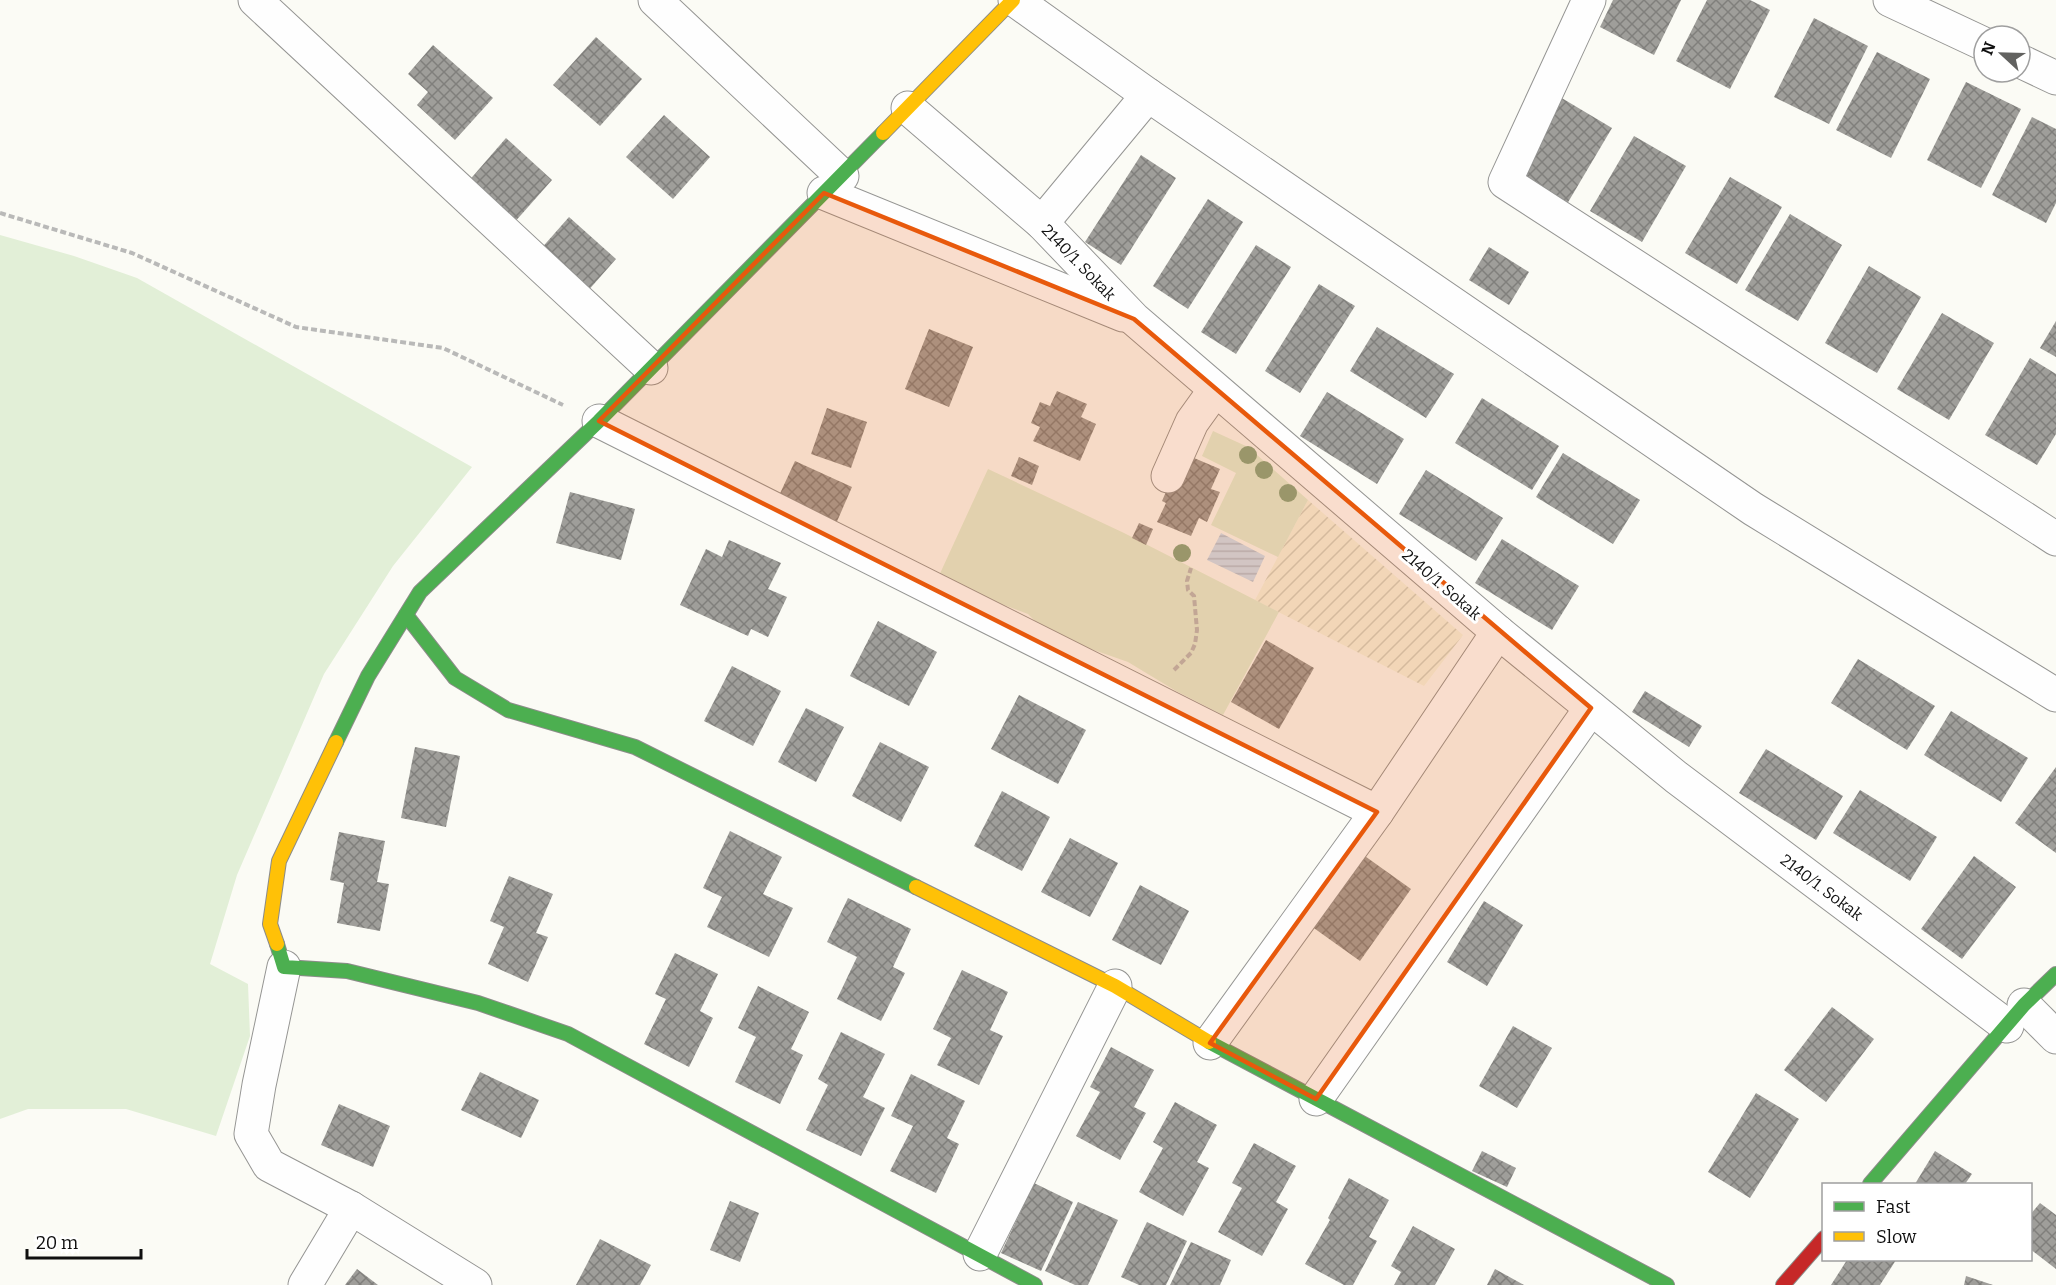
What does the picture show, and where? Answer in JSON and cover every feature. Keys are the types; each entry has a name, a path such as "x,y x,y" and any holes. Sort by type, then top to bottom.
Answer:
{"street":[{"path":"255,0 651,368"},
{"path":"655,0 833,185 1134,320"},
{"path":"476,1285 351,1208 269,1165 251,1134 284,967 270,924 279,861 368,676 420,591 599,421 1014,0 1148,95 1753,509 2056,695"},
{"path":"1589,0 1505,182 2052,529"},
{"path":"1890,0 1972,38"},
{"path":"2032,67 2056,78"},
{"path":"1042,223 1148,95"},
{"name":"2140/1. Sokak","path":"908,108 1042,223 1134,320 1498,632 1676,777 2015,1016 2056,1037"},
{"path":"1168,476 1192,422 1215,390"},
{"path":"599,421 1377,813"},
{"path":"406,615 455,678 508,710 635,747 1115,986 1210,1043 1667,1285"},
{"path":"1210,1043 1377,813 1498,632"},
{"path":"1316,1099 1591,708"},
{"path":"284,967 347,971 478,1003 568,1034 1035,1285"},
{"path":"1872,1183 2015,1016 2056,974"},
{"path":"980,1254 1115,986"},
{"path":"304,1285 351,1208"},
{"path":"1783,1285 1822,1240"}],"path":[{"path":"0,213 132,253 296,327 443,348 599,421"},
{"path":"1152,699 1170,674 1191,653 1195,644 1197,630 1194,596 1188,590 1187,581 1191,568"}],"highlighted area":[{"path":"824,193 1134,319 1591,708 1316,1099 1210,1043 1377,812 599,421"}],"green space":[{"path":"0,235 74,256 137,278 472,467 393,566 324,674 237,875 210,964 248,984 250,1036 216,1136 126,1109 28,1109 0,1119"},
{"path":"1213,431 1248,447 1308,500 1278,557 1211,525 1236,473 1202,456"},
{"path":"988,469 1124,533 1279,612 1223,715 1176,691 1128,662 1071,642 1039,625 1028,614 937,580"},
{"path":"1308,500 1463,635 1424,686 1255,600"}],"water":[{"path":"1221,533 1265,556 1253,582 1207,560"}],"building":[{"path":"1613,0 1681,0 1654,55 1600,27"},
{"path":"1707,0 1750,0 1770,10 1730,89 1676,61"},
{"path":"1814,18 1868,46 1829,124 1774,97"},
{"path":"596,37 642,79 600,126 553,85"},
{"path":"433,45 493,98 455,140 417,105 428,92 408,74"},
{"path":"1877,52 1930,79 1891,158 1836,130"},
{"path":"1966,82 2021,109 1981,188 1927,160"},
{"path":"1560,97 1612,128 1567,204 1515,173"},
{"path":"664,115 710,157 673,199 626,157"},
{"path":"2032,117 2056,129 2056,203 2046,223 1992,195"},
{"path":"1634,136 1686,166 1642,242 1590,211"},
{"path":"506,138 552,180 513,224 467,183"},
{"path":"1141,155 1176,178 1121,265 1085,242"},
{"path":"1730,177 1782,207 1737,284 1685,253"},
{"path":"1208,199 1243,222 1188,309 1153,286"},
{"path":"1790,214 1842,245 1798,321 1745,290"},
{"path":"569,217 616,259 586,293 539,251"},
{"path":"1256,245 1291,267 1236,354 1201,332"},
{"path":"1489,247 1529,272 1509,305 1469,280"},
{"path":"1869,266 1921,297 1877,373 1825,343"},
{"path":"1319,284 1355,306 1300,393 1265,371"},
{"path":"1942,313 1994,343 1949,420 1897,389"},
{"path":"2056,321 2056,357 2040,348"},
{"path":"1377,327 1454,374 1426,418 1350,371"},
{"path":"929,329 973,347 949,407 905,389"},
{"path":"2030,358 2056,374 2056,434 2037,465 1985,435"},
{"path":"1057,391 1087,404 1081,417 1096,424 1080,461 1033,441 1040,427 1031,423 1040,402 1050,406"},
{"path":"1327,392 1404,439 1377,484 1300,436"},
{"path":"1482,398 1559,446 1532,490 1455,443"},
{"path":"827,408 867,422 851,468 811,454"},
{"path":"1563,453 1640,500 1613,544 1536,497"},
{"path":"1187,455 1220,469 1211,489 1220,492 1207,522 1199,518 1191,536 1157,522 1166,503 1162,501 1174,473"},
{"path":"1019,457 1039,466 1032,485 1011,476"},
{"path":"795,461 852,487 835,526 777,500"},
{"path":"1426,470 1503,518 1476,561 1399,514"},
{"path":"570,492 635,509 621,560 556,543"},
{"path":"1139,523 1153,529 1146,545 1132,538"},
{"path":"1502,539 1579,586 1552,630 1475,583"},
{"path":"729,540 781,563 768,589 787,597 768,637 751,629 748,636 680,605 706,549 722,557"},
{"path":"878,621 937,652 909,706 850,676"},
{"path":"1266,640 1314,668 1279,729 1231,702"},
{"path":"1858,659 1935,706 1907,750 1831,703"},
{"path":"732,666 781,691 753,746 704,721"},
{"path":"1645,691 1702,726 1689,747 1632,712"},
{"path":"1019,695 1086,730 1058,784 991,749"},
{"path":"806,708 844,727 816,782 778,762"},
{"path":"1951,711 2028,758 2001,802 1924,755"},
{"path":"880,742 929,767 901,822 852,796"},
{"path":"415,747 460,756 446,827 401,818"},
{"path":"1766,749 1843,796 1816,840 1739,793"},
{"path":"2056,767 2056,853 2015,823"},
{"path":"1860,790 1937,837 1910,881 1833,833"},
{"path":"1002,791 1050,817 1022,871 974,846"},
{"path":"730,831 782,857 763,894 793,908 769,957 707,927 722,897 703,888"},
{"path":"339,832 385,841 377,882 389,884 380,931 337,923 344,883 330,880"},
{"path":"1070,838 1118,863 1090,917 1041,892"},
{"path":"1355,849 1411,889 1360,961 1304,921"},
{"path":"1974,856 2016,887 1962,959 1921,929"},
{"path":"509,876 553,894 536,933 548,937 528,982 488,964 504,927 490,921"},
{"path":"1140,885 1189,911 1161,965 1112,940"},
{"path":"848,898 911,929 893,967 905,973 881,1021 837,999 857,957 827,942"},
{"path":"1484,901 1523,925 1487,986 1447,962"},
{"path":"675,953 718,974 700,1011 713,1018 689,1067 644,1044 666,999 655,994"},
{"path":"962,970 1008,992 990,1030 1003,1036 979,1085 937,1065 951,1038 933,1029"},
{"path":"758,986 809,1012 791,1049 803,1055 780,1104 735,1082 756,1037 738,1028"},
{"path":"1832,1007 1874,1039 1826,1102 1784,1070"},
{"path":"1513,1026 1552,1048 1517,1108 1479,1086"},
{"path":"841,1032 885,1054 863,1097 885,1108 861,1156 806,1130 828,1085 818,1079"},
{"path":"1111,1047 1154,1070 1134,1107 1146,1113 1120,1160 1076,1136 1100,1092 1090,1087"},
{"path":"480,1072 539,1100 521,1138 461,1110"},
{"path":"911,1074 965,1101 947,1138 959,1144 936,1193 890,1171 913,1126 891,1116"},
{"path":"1756,1093 1799,1119 1750,1198 1708,1172"},
{"path":"1175,1102 1217,1125 1197,1162 1209,1168 1183,1216 1139,1192 1163,1148 1153,1142"},
{"path":"339,1104 390,1126 373,1167 321,1145"},
{"path":"1254,1143 1296,1166 1276,1202 1288,1209 1262,1256 1218,1232 1242,1188 1232,1183"},
{"path":"1482,1151 1516,1168 1507,1187 1472,1171"},
{"path":"1935,1151 1972,1174 1966,1183 1916,1183"},
{"path":"1349,1178 1389,1200 1369,1237 1377,1241 1353,1285 1344,1285 1305,1264 1330,1220 1328,1218"},
{"path":"1034,1183 1073,1202 1041,1271 1001,1253"},
{"path":"730,1201 759,1213 740,1262 710,1250"},
{"path":"1078,1202 1118,1220 1088,1285 1075,1285 1045,1271"},
{"path":"2040,1203 2056,1215 2056,1269 2032,1251 2032,1213"},
{"path":"1147,1222 1187,1241 1166,1285 1139,1285 1121,1277"},
{"path":"1413,1226 1455,1249 1435,1285 1394,1285 1401,1272 1391,1266"},
{"path":"600,1239 651,1265 640,1285 576,1285"},
{"path":"1191,1242 1231,1260 1220,1285 1170,1285"},
{"path":"1846,1261 1895,1261 1880,1285 1831,1285"},
{"path":"357,1269 378,1285 345,1285"},
{"path":"1495,1269 1524,1285 1487,1285"},
{"path":"1966,1276 1993,1285 1964,1285"}],"traffic: fast":[{"path":"336,742 368,676 420,592 599,421 883,133"},
{"path":"406,615 455,678 508,710 635,747 916,887"},
{"path":"277,944 284,967 347,971 478,1003 568,1034 1035,1285"},
{"path":"1871,1183 2024,1005 2056,974"},
{"path":"1209,1042 1667,1285"}],"traffic: slow":[{"path":"883,133 1013,0"},
{"path":"277,944 270,924 279,861 336,742"},
{"path":"916,887 1115,986 1209,1042"}],"traffic: jam":[{"path":"1783,1285 1822,1240"}]}
